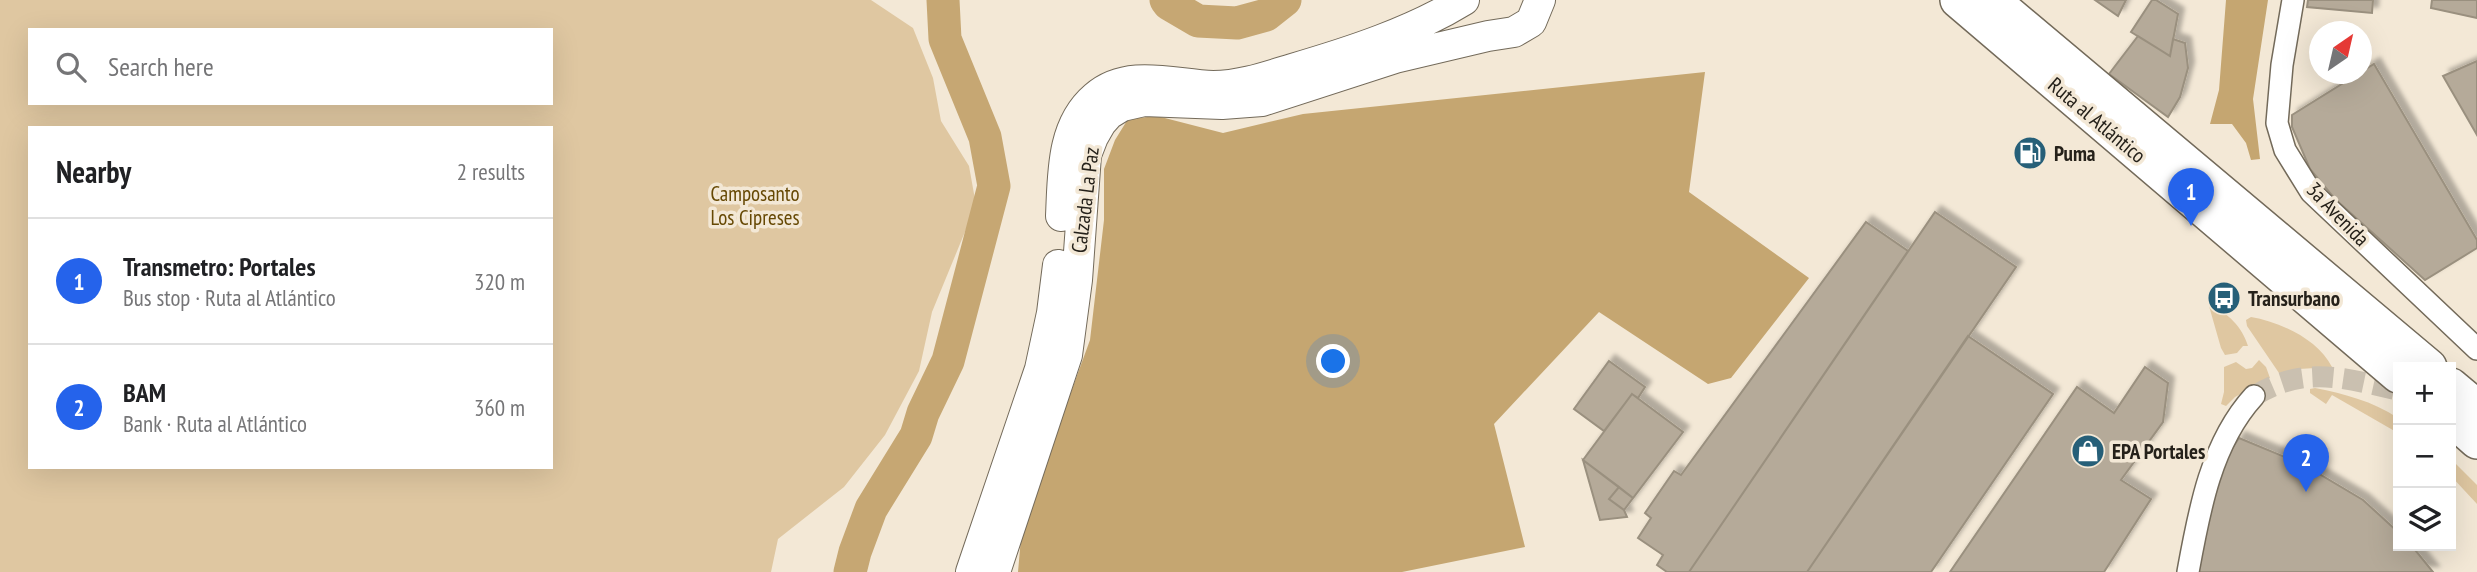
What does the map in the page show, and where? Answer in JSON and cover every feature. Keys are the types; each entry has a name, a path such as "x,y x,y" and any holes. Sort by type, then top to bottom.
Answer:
{"highway":[{"name":"Ruta al Atlántico","path":"1972,3 2423,362"},
{"name":"Ruta al Atlántico","path":"1972,3 2393,371"},
{"path":"2456,390 2477,408"},
{"path":"2456,422 2477,441"}],"main road":[{"name":"Calzada La Paz","path":"971,572 1046,344 1056,286 1064,159 1075,122 1091,101 1108,88 1136,80 1216,86 1264,78 1325,60 1380,39 1435,17 1464,0"},
{"name":"Calzada La Paz","path":"995,572 1067,355 1077,280 1086,155 1105,118 1122,106 1144,101 1222,104 1262,100 1395,58 1514,32 1522,14 1536,15 1540,0"}],"street":[{"name":"3a Avenida","path":"2293,0 2282,65 2277,123 2285,150 2311,191 2477,349"},
{"path":"2188,572 2203,503 2217,458 2230,429 2254,396"}],"green space":[{"name":"Camposanto Los Cipreses","path":"0,0 871,0 913,28 933,78 941,121 969,166 976,205 932,312 919,371 885,435 844,487 778,539 771,572 0,572"},
{"path":"2209,306 2233,321 2248,346 2243,346 2237,353 2225,355"},
{"path":"2251,317 2297,333 2318,348 2332,367 2279,373 2247,326 2246,320"},
{"path":"2259,360 2266,367 2270,378 2235,397 2226,406 2221,404 2224,367 2236,362 2246,369 2252,368"},
{"path":"2310,389 2337,393 2378,407 2393,415 2393,430 2332,395 2326,404 2310,393"},
{"path":"2456,464 2477,485 2477,504 2456,481"}],"shaded area":[{"path":"2226,0 2268,0 2253,99 2260,159 2251,160 2246,143 2232,124 2210,124 2219,90"},
{"path":"1705,72 1689,192 1809,278 1731,378 1708,384 1599,312 1494,424 1525,547 1402,572 1018,572 1022,526 1090,340 1104,220 1104,169 1115,140 1128,119 1157,116 1223,133 1303,114"}],"building":[{"path":"2095,0 2126,0 2118,16"},
{"path":"2152,0 2178,14 2170,56 2131,32"},
{"path":"2308,0 2373,0 2372,13 2307,7"},
{"path":"2432,0 2477,0 2477,18 2431,8"},
{"path":"2138,36 2170,56 2173,39 2185,43 2188,68 2180,97 2168,117 2109,74"},
{"path":"2477,61 2477,135 2443,76"},
{"path":"2374,64 2477,240 2477,248 2425,280 2335,199 2310,169 2292,127 2292,115 2342,84 2372,84"},
{"path":"1935,212 2016,267 1807,572 1689,572"},
{"path":"1866,222 1908,251 1689,572 1667,572 1657,565 1663,555 1638,538 1651,518 1645,513 1674,471 1681,475"},
{"path":"1968,336 2053,394 1931,572 1807,572"},
{"path":"1609,361 1645,387 1638,398 1632,394 1604,431 1574,409"},
{"name":"EPA Portales","path":"2145,367 2168,383 2163,422 2121,480 2151,499 2104,572 1950,572 2077,387 2114,413"},
{"path":"1632,394 1683,432 1633,498 1583,460"},
{"path":"2239,438 2304,465 2363,500 2393,527 2393,551 2416,551 2433,572 2193,572 2197,542 2227,456"},
{"path":"1583,460 1619,487 1609,499 1624,510 1627,517 1600,520"},
{"path":"1619,487 1633,498 1624,510 1609,499"}],"waterway":[{"path":"850,572 871,509 916,436 923,413 948,361 994,186 985,137 945,39 943,0"},
{"path":"1166,0 1198,21 1237,23 1266,15 1285,0"}],"tunnel":[{"path":"2254,396 2273,386 2307,377 2342,378 2393,389"}],"place":[{"name":"Puma","path":"2030,153"},
{"name":"Transmetro: Portales","path":"2191,226"},
{"name":"Transurbano","path":"2224,298"},
{"name":"EPA Portales","path":"2088,451"},
{"name":"BAM","path":"2306,492"}]}
